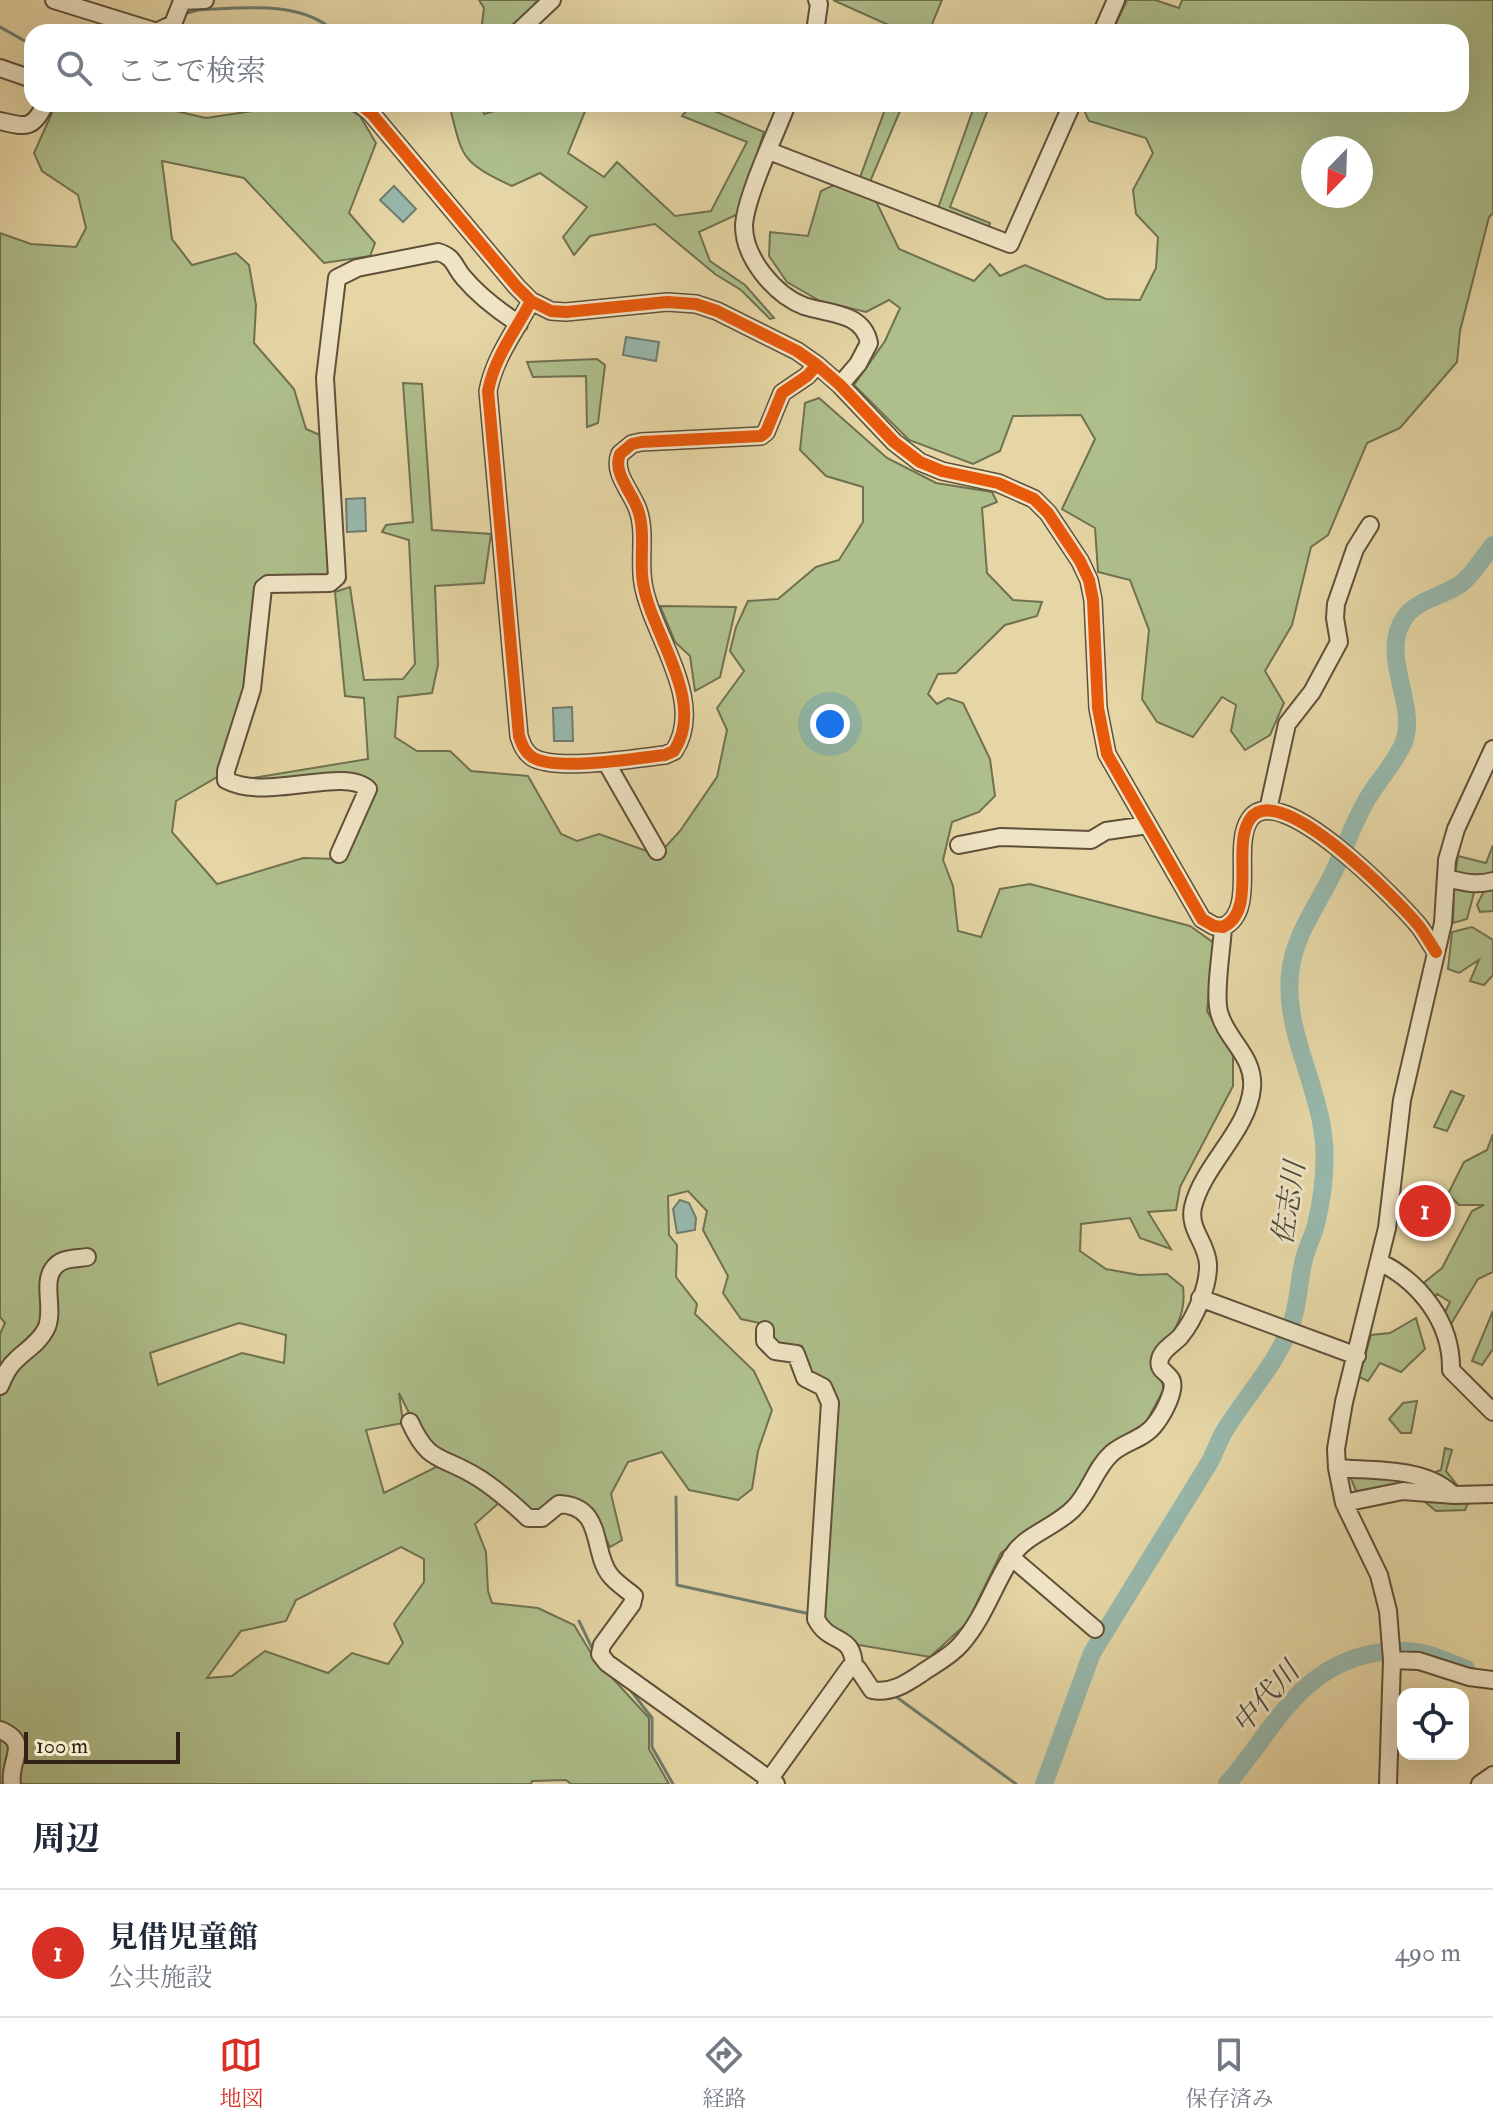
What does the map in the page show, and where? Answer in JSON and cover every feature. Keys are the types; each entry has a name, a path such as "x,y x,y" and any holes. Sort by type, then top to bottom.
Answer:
{"street":[{"path":"54,0 130,24"},
{"path":"173,24 182,1 205,0"},
{"path":"526,24 552,0"},
{"path":"816,24 817,0"},
{"path":"1106,24 1116,0"},
{"path":"0,68 24,76"},
{"path":"0,121 23,127 35,122 41,112"},
{"path":"367,112 531,301 551,311 566,312 667,302 696,304 717,311 817,365 894,442 920,462 942,471 998,483 1034,499 1048,513 1089,580 1102,736 1115,770 1202,919 1223,927 1237,916 1241,903 1244,836 1249,820 1257,812 1268,810 1301,821 1351,858 1420,927 1436,952"},
{"path":"784,112 749,203 744,226 749,249 759,268 783,293 802,305 849,319 864,330 869,343 840,385"},
{"path":"769,151 1010,244 1068,112"},
{"path":"339,854 368,789 362,783 340,781 255,790 226,780 226,771 252,689 263,588 268,584 330,583 337,577 325,378 337,278 357,268 438,252 447,254 457,264 461,276 495,309 519,324"},
{"path":"531,301 496,359 488,391 519,736 523,749 534,758 553,763 606,762 674,751 684,731 678,672 649,610 643,579 643,543 638,510 618,467 620,454 632,444 641,442 761,436 766,432 782,393 817,365"},
{"path":"1268,810 1287,724 1312,692 1339,642 1336,604 1355,549 1370,525"},
{"path":"1388,1784 1392,1641 1388,1611 1379,1575 1344,1503 1337,1468 1339,1427 1387,1228 1402,1100 1443,923 1447,860 1456,829 1493,749"},
{"path":"606,762 657,851"},
{"path":"959,845 1000,837 1091,840 1106,831 1148,825"},
{"path":"1446,878 1481,884 1493,881"},
{"path":"765,1330 765,1341 775,1351 796,1354 805,1378 823,1387 830,1403 816,1619 822,1631 846,1643 854,1652 854,1667 872,1690 891,1690 959,1647 977,1623 1020,1544 1055,1526 1077,1506 1104,1461 1115,1450 1148,1433 1159,1420 1173,1388 1171,1379 1162,1371 1159,1362 1161,1354 1180,1336 1200,1298 1208,1264 1193,1226 1192,1211 1206,1176 1234,1132 1252,1088 1245,1056 1228,1034 1217,1007 1223,927"},
{"path":"0,1386 7,1370 37,1342 47,1328 51,1312 49,1275 55,1266 62,1260 87,1257"},
{"path":"1380,1262 1397,1271 1432,1306 1452,1350 1451,1370 1493,1412"},
{"path":"1200,1298 1357,1356"},
{"path":"410,1422 419,1443 437,1459 471,1473 528,1518 542,1518 559,1504 570,1504 581,1509 598,1535 610,1575 634,1596 632,1604 602,1645 600,1654 607,1663 771,1783 847,1670 854,1667"},
{"path":"1337,1468 1413,1475 1445,1487 1454,1495"},
{"path":"1344,1503 1403,1491 1493,1494"},
{"path":"1011,1557 1095,1629"},
{"path":"1392,1660 1419,1661 1469,1677 1493,1680"},
{"path":"0,1730 11,1734 16,1740 16,1758 10,1774 12,1784"},
{"path":"1480,1784 1493,1775"}],"green space":[{"path":"479,0 537,0 518,24 482,24 484,8"},
{"path":"833,0 942,0 932,24 886,24"},
{"path":"1127,0 1155,0 1179,8 1182,0 1493,0 1493,213 1489,217 1460,331 1457,362 1400,428 1367,443 1328,535 1311,547 1292,625 1265,671 1284,703 1270,735 1245,750 1231,731 1236,705 1222,697 1193,737 1157,722 1142,699 1149,630 1130,580 1098,572 1095,528 1062,509 1095,439 1081,415 1013,416 1000,451 973,464 909,440 854,385 885,341 900,308 889,300 866,312 820,301 787,282 769,256 770,232 808,236 821,191 834,185 874,197 899,249 974,281 990,264 1000,276 1025,265 1106,299 1140,300 1156,268 1158,237 1136,214 1133,190 1153,153 1146,138 1089,121 1085,112 1469,112 1469,24 1116,24"},
{"path":"52,112 180,112 206,118 246,112 353,112 360,116 376,143 349,213 375,243 370,256 324,263 244,178 162,161 172,239 192,265 236,253 249,265 256,305 254,343 294,389 306,429 320,435 331,571 326,577 261,582 246,687 217,777 176,801 172,832 217,884 303,858 339,859 371,795 353,776 258,786 253,778 368,759 364,698 345,696 335,592 350,587 364,680 403,679 415,664 409,540 382,532 386,525 413,522 403,383 422,384 432,530 491,534 484,583 435,586 438,665 432,693 398,697 395,737 417,751 450,751 471,771 528,776 561,834 577,841 599,834 658,855 680,831 717,777 727,730 717,708 744,671 730,651 736,627 748,601 778,599 816,567 839,560 863,522 863,487 826,476 800,450 805,403 819,398 887,458 936,483 992,492 997,502 982,508 987,573 1013,600 1042,602 1037,616 1005,625 956,673 938,674 928,694 937,704 948,698 963,703 990,759 995,796 979,812 952,822 943,860 953,886 958,931 981,937 1000,889 1030,884 1190,926 1214,943 1207,1011 1233,1055 1233,1086 1180,1187 1176,1210 1148,1212 1171,1249 1140,1238 1130,1218 1081,1224 1080,1251 1106,1269 1139,1275 1167,1274 1183,1287 1180,1317 1155,1358 1164,1389 1144,1426 1067,1510 1001,1553 967,1623 930,1657 859,1645 823,1623 836,1406 828,1381 808,1371 802,1346 772,1342 769,1325 741,1319 723,1293 728,1276 703,1230 707,1211 688,1191 668,1196 669,1235 677,1245 676,1277 697,1304 695,1314 754,1371 772,1410 758,1451 752,1489 738,1500 689,1490 662,1452 628,1462 611,1494 622,1540 610,1547 596,1520 581,1501 561,1497 533,1514 423,1441 399,1393 403,1423 366,1430 384,1493 440,1465 467,1475 501,1501 475,1524 486,1552 488,1591 492,1603 538,1608 574,1625 594,1658 649,1718 649,1749 669,1784 571,1784 566,1780 532,1781 531,1784 0,1784 0,1334 5,1323 0,1317 0,233 31,244 76,247 86,228 78,195 42,171 34,153","holes":["239,1323 286,1335 284,1363 242,1353 158,1385 150,1353","401,1547 424,1559 424,1582 394,1624 403,1643 388,1664 352,1653 328,1673 265,1651 232,1676 207,1678 241,1631 286,1621 296,1600"]},
{"path":"451,112 585,112 568,153 604,177 617,162 675,216 711,211 747,142 682,116 685,112 717,112 764,132 738,214 699,232 710,261 745,285 774,318 770,319 741,290 715,274 655,224 590,236 574,255 563,237 587,207 540,173 512,186 482,170 466,156"},
{"path":"884,112 900,112 869,184 859,180"},
{"path":"972,112 987,112 950,207 990,223 987,232 937,211"},
{"path":"597,359 605,365 598,423 587,427 586,376 533,377 527,362"},
{"path":"660,606 736,607 720,677 695,691 690,656 675,642"},
{"path":"1493,845 1493,878 1455,875 1458,856 1486,863"},
{"path":"1454,886 1475,889 1467,919 1453,923"},
{"path":"1493,887 1493,911 1480,912 1477,905 1485,889"},
{"path":"1472,927 1493,940 1493,975 1484,985 1470,981 1479,960 1459,973 1448,969 1452,932"},
{"path":"1451,1091 1464,1096 1447,1131 1434,1127"},
{"path":"1493,1134 1493,1272 1478,1279 1448,1329 1442,1318 1450,1302 1437,1294 1433,1301 1421,1285 1442,1268 1472,1211 1484,1205 1459,1205 1448,1194 1464,1162 1487,1150"},
{"path":"1493,1311 1493,1349 1482,1365 1472,1361"},
{"path":"1416,1318 1425,1349 1401,1372 1380,1363 1368,1381 1359,1377 1371,1335 1390,1333"},
{"path":"1417,1401 1411,1433 1401,1433 1389,1419 1403,1403"},
{"path":"1445,1448 1452,1450 1446,1471 1458,1486 1430,1474 1441,1470"},
{"path":"1349,1474 1407,1479 1425,1486 1403,1484 1356,1491"},
{"path":"1425,1502 1468,1503 1465,1510 1436,1511"}],"water":[{"path":"394,186 416,209 403,222 380,200"},
{"path":"626,337 659,342 656,361 623,355"},
{"path":"365,498 366,531 347,532 346,499"},
{"path":"572,707 573,741 554,741 553,708"},
{"path":"680,1200 689,1203 696,1218 695,1230 677,1233 673,1209"}],"waterway":[{"path":"187,13 271,8 306,15 324,24"},
{"path":"0,27 24,40"},
{"name":"佐志川","path":"1044,1784 1092,1653 1211,1460 1225,1431 1276,1355 1292,1321 1304,1259 1319,1212 1325,1161 1317,1104 1291,1013 1292,960 1301,933 1335,869 1360,811 1404,742 1406,711 1395,647 1405,617 1417,606 1462,583 1493,545"},
{"path":"676,1497 677,1585 810,1614"},
{"path":"579,1621 593,1650"},
{"name":"中代川","path":"1227,1784 1304,1688 1344,1662 1370,1654 1405,1651 1431,1655 1466,1669"},
{"path":"628,1687 652,1718 652,1747 673,1784"},
{"path":"895,1696 1016,1784"}],"cycle path":[{"path":"370,112 531,301 551,311 566,312 667,302 696,304 717,311 797,351 817,365 894,442 920,462 942,471 998,483 1034,499 1048,513 1089,580 1093,600 1098,708 1107,754 1202,919 1223,927 1233,919 1242,893 1245,831 1250,819 1265,811 1286,815 1311,828 1338,848 1407,913 1436,952"},
{"path":"531,301 500,355 488,391 519,736 527,752 543,761 577,764 665,755 674,751 682,732 684,711 681,689 648,603 642,574 640,519 621,475 620,454 632,444 641,442 761,436 766,432 782,393 817,365"}],"place":[{"name":"見借児童館","path":"1425,1211"}]}
